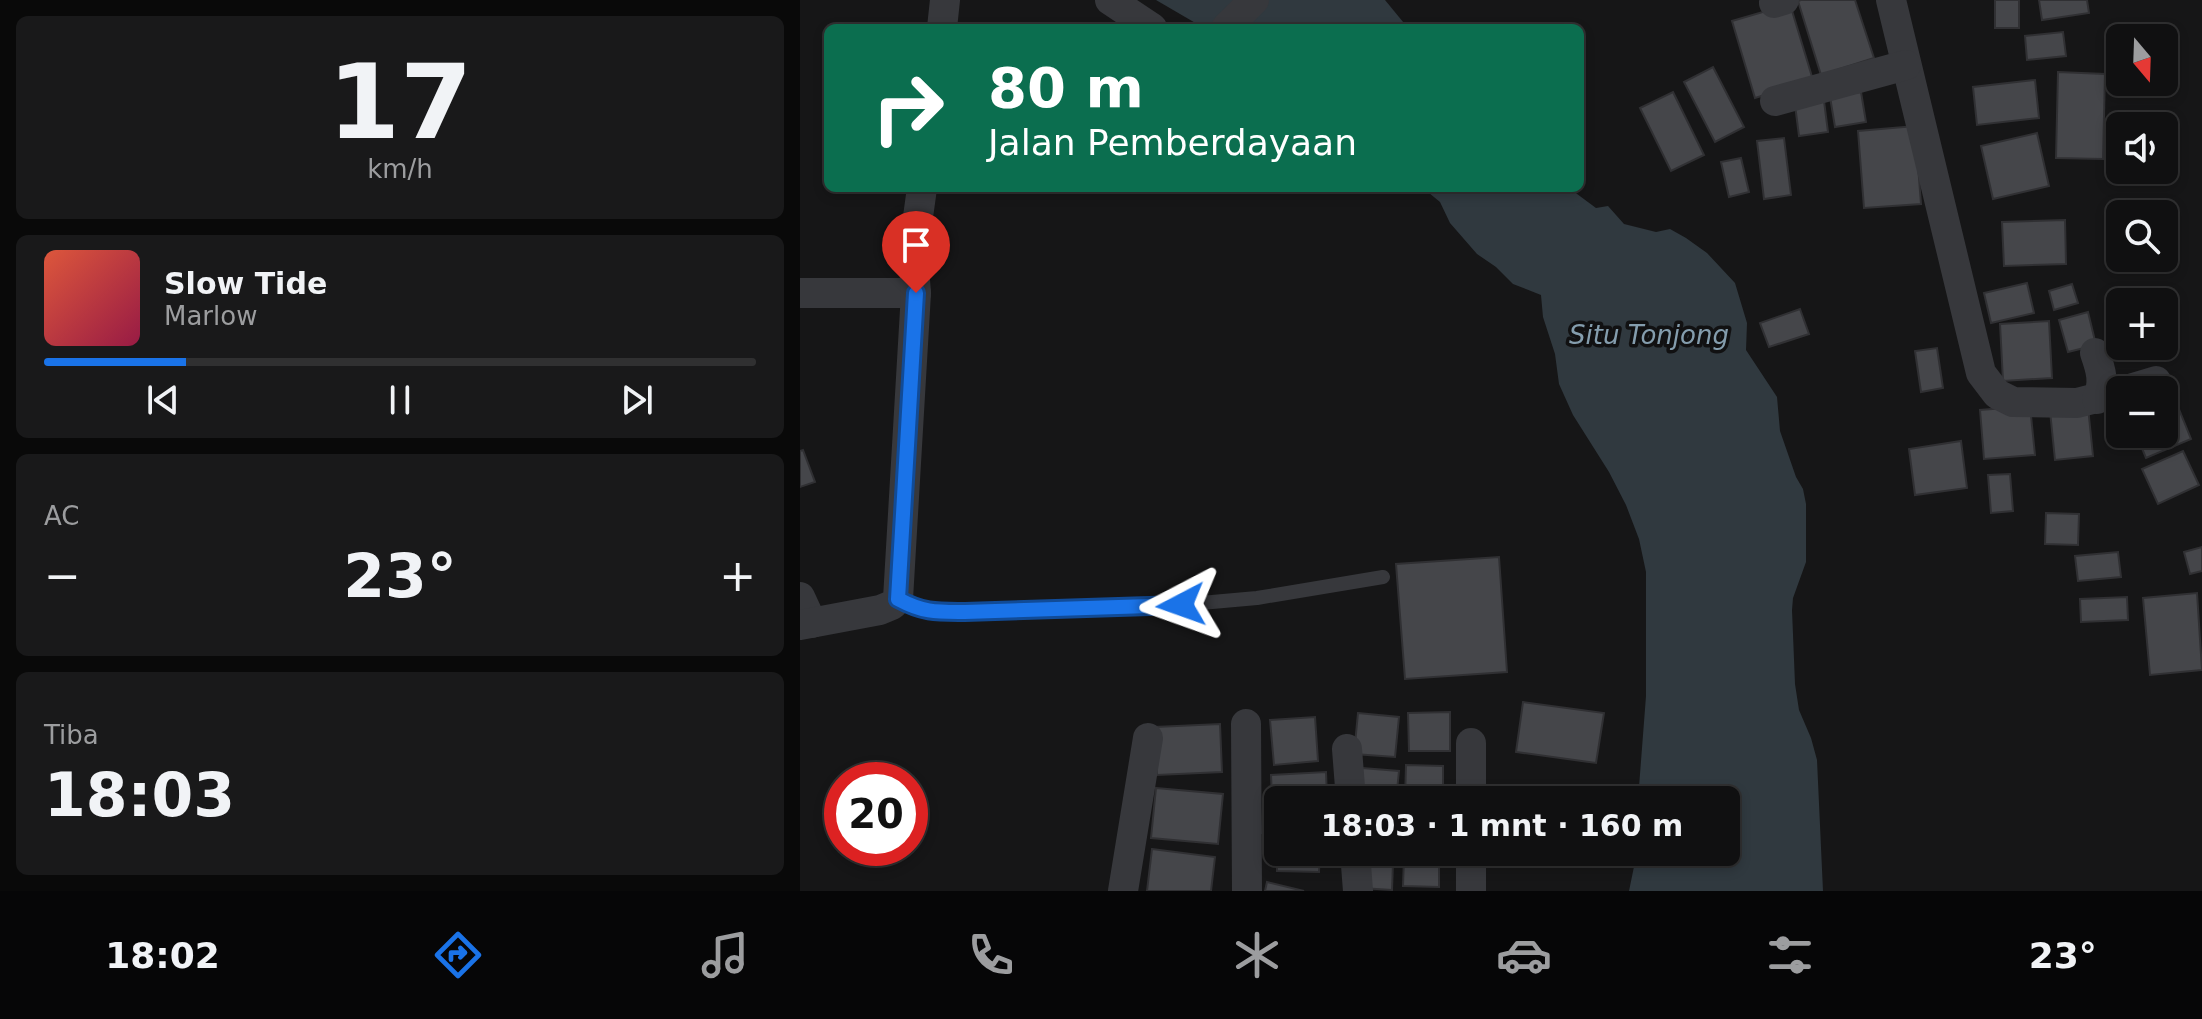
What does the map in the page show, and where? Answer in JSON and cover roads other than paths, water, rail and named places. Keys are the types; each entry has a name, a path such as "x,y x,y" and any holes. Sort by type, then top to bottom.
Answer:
{"street":[{"path":"942,24 945,0"},
{"path":"1110,0 1146,24"},
{"path":"1230,24 1254,0"},
{"path":"1891,0 1981,373 1997,394 2013,402 2077,403 2106,396"},
{"path":"1775,101 1906,65"},
{"path":"804,615 880,610 898,599 916,293 913,253 921,192"},
{"path":"800,293 916,293"},
{"path":"2095,353 2102,389 2106,391"},
{"path":"1246,724 1247,891"},
{"path":"1123,891 1148,738"},
{"path":"1471,743 1471,786"},
{"path":"1347,749 1350,786"},
{"path":"1356,866 1358,891"},
{"path":"1471,866 1471,891"}],"lane":[{"path":"898,599 931,612 1156,607 1257,598 1383,577"}],"water":[{"path":"1156,0 1385,0 1405,24 1197,24"},
{"name":"Situ Tonjong","path":"1428,192 1574,192 1596,208 1608,206 1624,224 1656,232 1670,229 1686,238 1707,253 1735,283 1747,323 1746,350 1777,397 1780,431 1806,504 1806,562 1792,610 1795,684 1799,710 1817,760 1823,891 1629,891 1634,866 1740,866 1740,786 1639,786 1646,696 1646,572 1639,539 1609,472 1573,415 1559,384 1555,354 1543,317 1541,295 1513,284 1477,254 1450,223 1440,202"}]}
